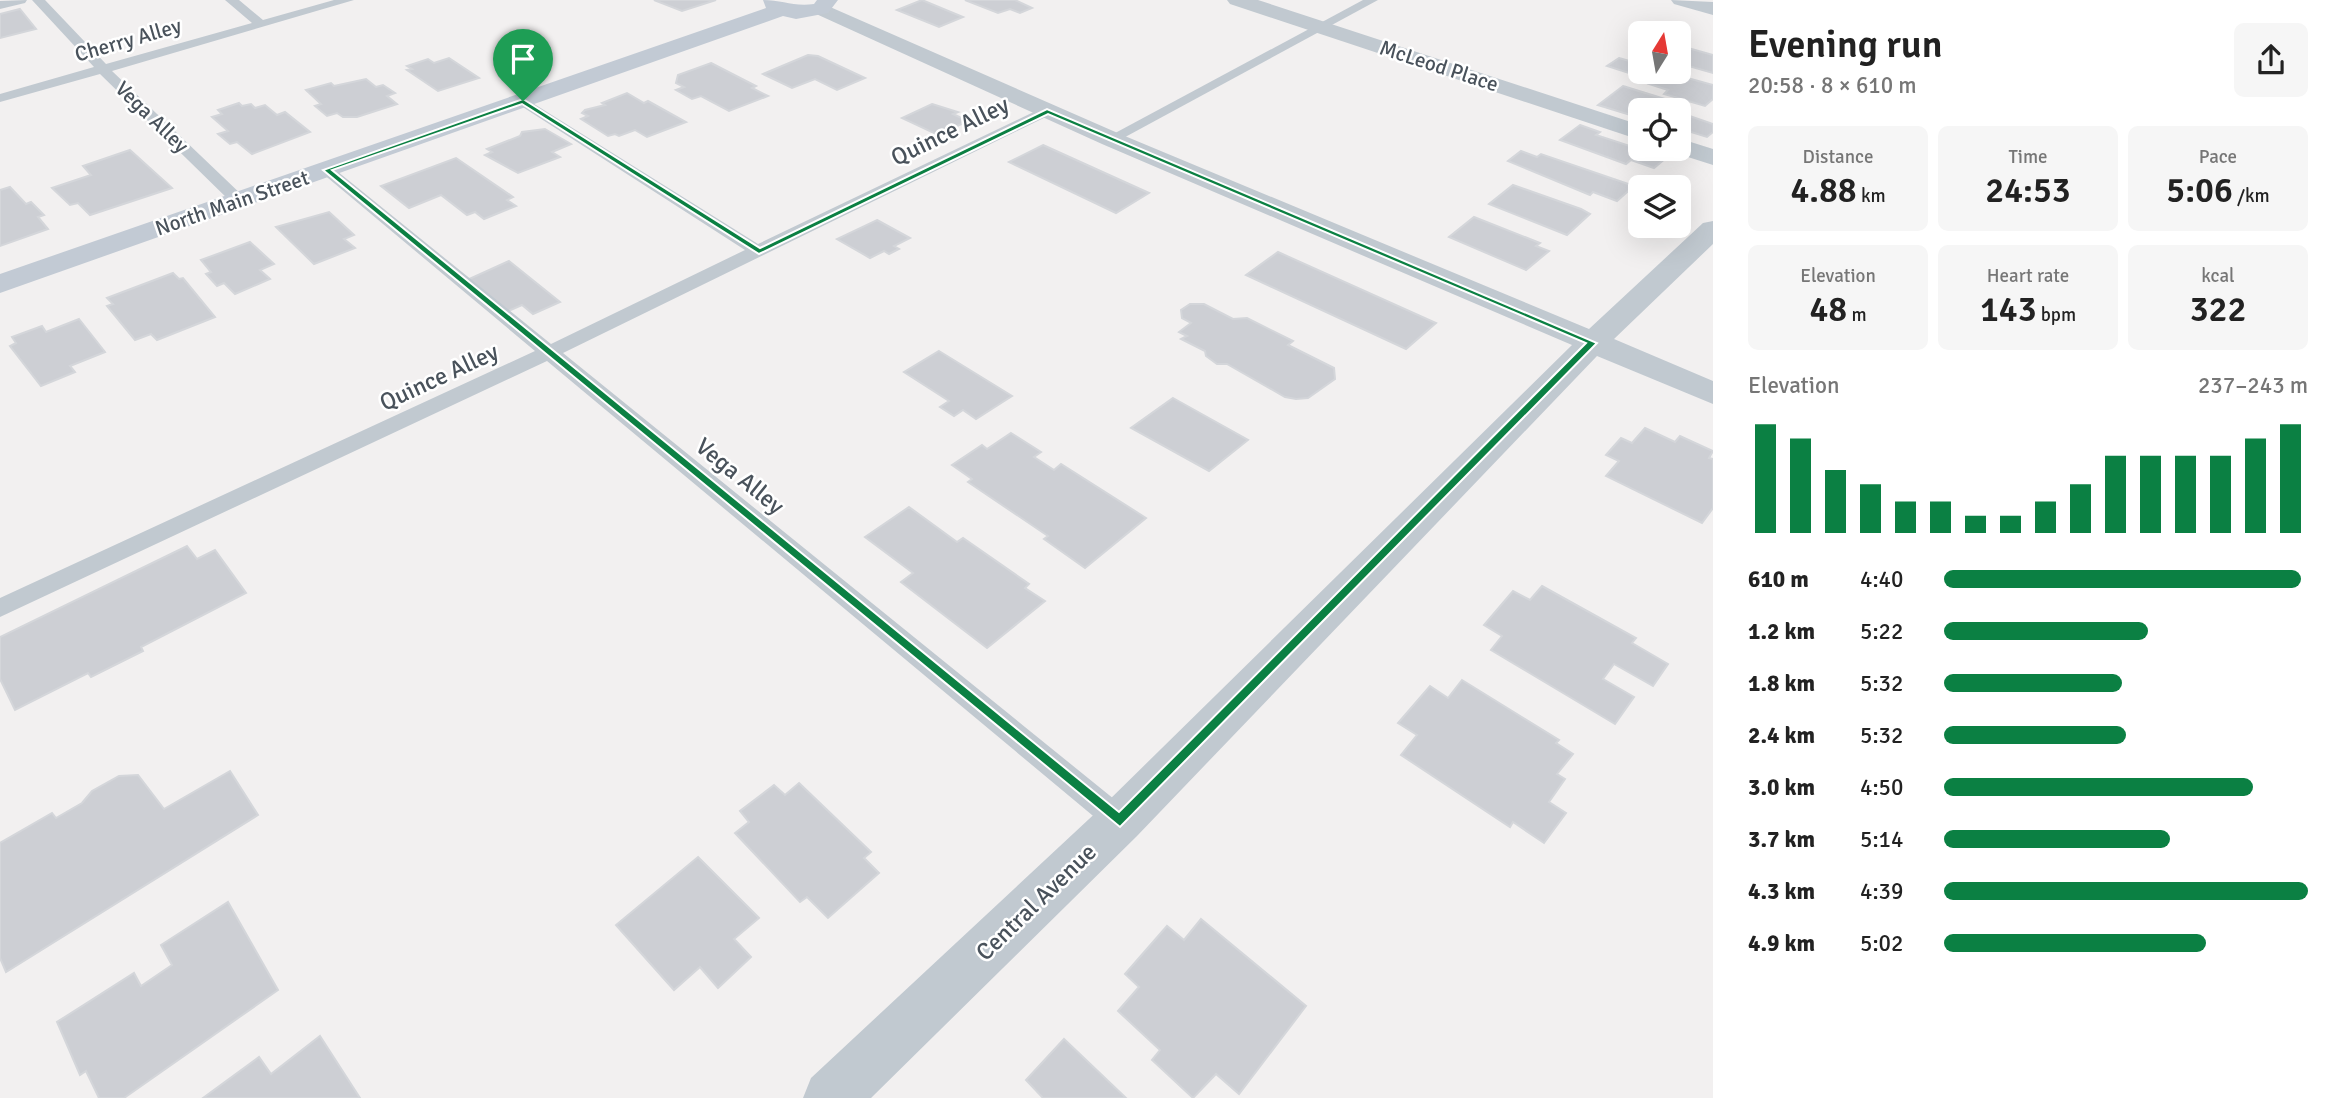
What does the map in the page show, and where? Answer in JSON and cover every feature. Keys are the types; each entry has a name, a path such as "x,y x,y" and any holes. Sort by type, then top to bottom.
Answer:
{"street":[{"name":"McLeod Place","path":"1237,0 1628,129"},
{"path":"1681,0 1713,9"},
{"name":"North Main Street","path":"0,284 523,101 777,5 805,13 825,5"},
{"path":"825,5 1111,139 1713,393"},
{"path":"1691,150 1713,157"},
{"name":"Central Avenue","path":"831,1098 1120,821 1592,343 1713,229"}],"lane":[{"path":"0,5 21,0"},
{"name":"Vega Alley","path":"38,0 103,69 239,201"},
{"path":"231,0 262,25"},
{"name":"Cherry Alley","path":"0,98 348,0"},
{"path":"1111,139 1372,0"},
{"path":"523,101 759,252"},
{"name":"Quince Alley","path":"0,608 549,353 1047,111"},
{"name":"Vega Alley","path":"327,170 1120,821"}],"building":[{"path":"654,0 716,0 682,11"},
{"path":"922,0 963,17 939,27 897,10"},
{"path":"965,0 1015,0 1032,8 1020,13 1010,9 998,13"},
{"path":"20,9 36,29 0,38 0,14"},
{"path":"1691,49 1713,55 1713,73 1691,67"},
{"path":"808,55 818,56 865,78 837,90 815,79 792,88 763,74"},
{"path":"449,58 479,78 438,91 407,70 412,69 407,66 428,59 434,63"},
{"path":"1619,58 1628,61 1628,73 1607,66"},
{"path":"711,63 756,86 752,88 768,96 729,111 701,96 692,99 676,90 684,87 676,83 678,75"},
{"path":"366,79 376,87 383,85 395,93 387,96 397,104 357,117 343,117 337,113 327,116 315,106 321,104 306,90 331,83 334,86"},
{"path":"1691,79 1713,85 1713,99 1705,106 1691,102 1691,98 1664,94 1668,90 1649,84 1691,84"},
{"path":"1623,86 1662,98 1628,98 1628,114 1598,105"},
{"path":"627,93 686,122 647,137 635,130 619,136 608,136 581,119 588,116 582,113 585,110 605,105 602,103"},
{"path":"239,103 242,106 251,104 255,108 265,105 277,115 285,112 310,132 252,154 237,142 230,144 218,134 228,131 212,117 222,114 218,110"},
{"path":"932,104 958,112 953,114 968,121 938,135 902,118"},
{"path":"1691,116 1713,124 1713,132 1707,137 1691,132"},
{"path":"1580,125 1600,132 1596,135 1628,146 1630,161 1626,164 1560,140"},
{"path":"545,129 571,144 552,152 560,157 518,173 485,155 492,152 487,149 520,136 522,132"},
{"path":"1043,145 1149,193 1116,213 1009,162"},
{"path":"130,150 172,188 90,215 78,203 70,205 52,188 91,175 83,166"},
{"path":"1521,151 1537,157 1541,154 1628,184 1628,191 1617,201 1593,192 1590,195 1508,161"},
{"path":"456,158 513,197 507,200 516,206 484,219 475,212 467,215 441,195 409,208 381,186"},
{"path":"1634,161 1662,161 1654,168"},
{"path":"1513,185 1590,214 1567,235 1489,204"},
{"path":"10,187 26,204 31,202 44,215 38,217 48,229 0,246 0,190"},
{"path":"329,212 354,235 344,239 355,248 314,264 276,227"},
{"path":"1474,217 1540,243 1536,246 1549,251 1526,270 1449,237"},
{"path":"877,220 910,238 894,246 899,249 889,254 884,251 870,258 837,239"},
{"path":"250,242 274,264 260,270 270,279 235,294 224,283 217,286 206,274 211,272 201,260"},
{"path":"1278,252 1436,323 1406,349 1246,275"},
{"path":"509,261 560,302 533,314 522,305 506,312 467,280"},
{"path":"173,273 179,279 183,278 215,317 157,340 151,334 135,340 107,306 113,304 107,298"},
{"path":"1190,304 1204,304 1233,319 1247,318 1293,341 1288,345 1334,368 1335,379 1308,398 1296,399 1285,397 1227,364 1217,364 1206,356 1205,351 1181,339 1187,336 1179,332 1191,323 1182,318 1181,310"},
{"path":"79,319 105,352 70,366 75,372 41,386 10,346 16,343 12,337 42,326 46,332"},
{"path":"939,351 1012,396 976,419 963,410 954,416 940,407 949,401 904,372"},
{"path":"1173,398 1248,440 1209,471 1131,428"},
{"path":"1645,428 1675,442 1680,436 1713,451 1709,458 1713,459 1713,508 1702,523 1606,476 1619,461 1606,455 1621,438 1632,443"},
{"path":"1011,433 1041,452 1034,457 1054,470 1061,464 1146,518 1085,568 1044,539 1048,536 968,482 972,479 952,465 982,445 987,449"},
{"path":"909,507 957,542 963,538 1029,584 1025,588 1045,601 987,648 901,582 913,573 865,537"},
{"path":"187,546 197,559 215,550 246,593 141,647 143,651 91,677 88,673 15,710 0,679 0,637"},
{"path":"1542,586 1636,638 1632,643 1668,664 1653,686 1614,664 1603,679 1634,697 1615,724 1491,650 1502,636 1484,625 1513,591 1530,600"},
{"path":"1462,680 1559,740 1556,743 1573,754 1557,774 1565,779 1549,802 1566,813 1544,843 1513,822 1510,827 1401,755 1417,735 1398,723 1430,686 1448,698"},
{"path":"230,771 258,815 6,972 0,958 0,843 52,813 56,818 82,803 92,791 119,776 138,775 164,809"},
{"path":"799,783 871,852 864,858 879,873 828,918 807,897 800,902 735,833 749,822 740,811 774,785 785,795"},
{"path":"698,857 759,918 734,939 751,957 718,988 700,967 674,990 616,925"},
{"path":"228,902 278,990 124,1098 99,1098 86,1071 80,1075 57,1022 134,973 141,986 172,965 161,945"},
{"path":"1201,919 1306,1006 1239,1094 1216,1074 1193,1098 1152,1060 1160,1050 1118,1011 1139,987 1125,974 1167,926 1184,940"},
{"path":"320,1036 360,1098 203,1098 259,1057 271,1074"},
{"path":"1064,1039 1126,1098 1043,1098 1026,1080"}],"route":[{"path":"523,101 759,252 1047,111 1592,343 1120,821 327,170 523,101"}]}
